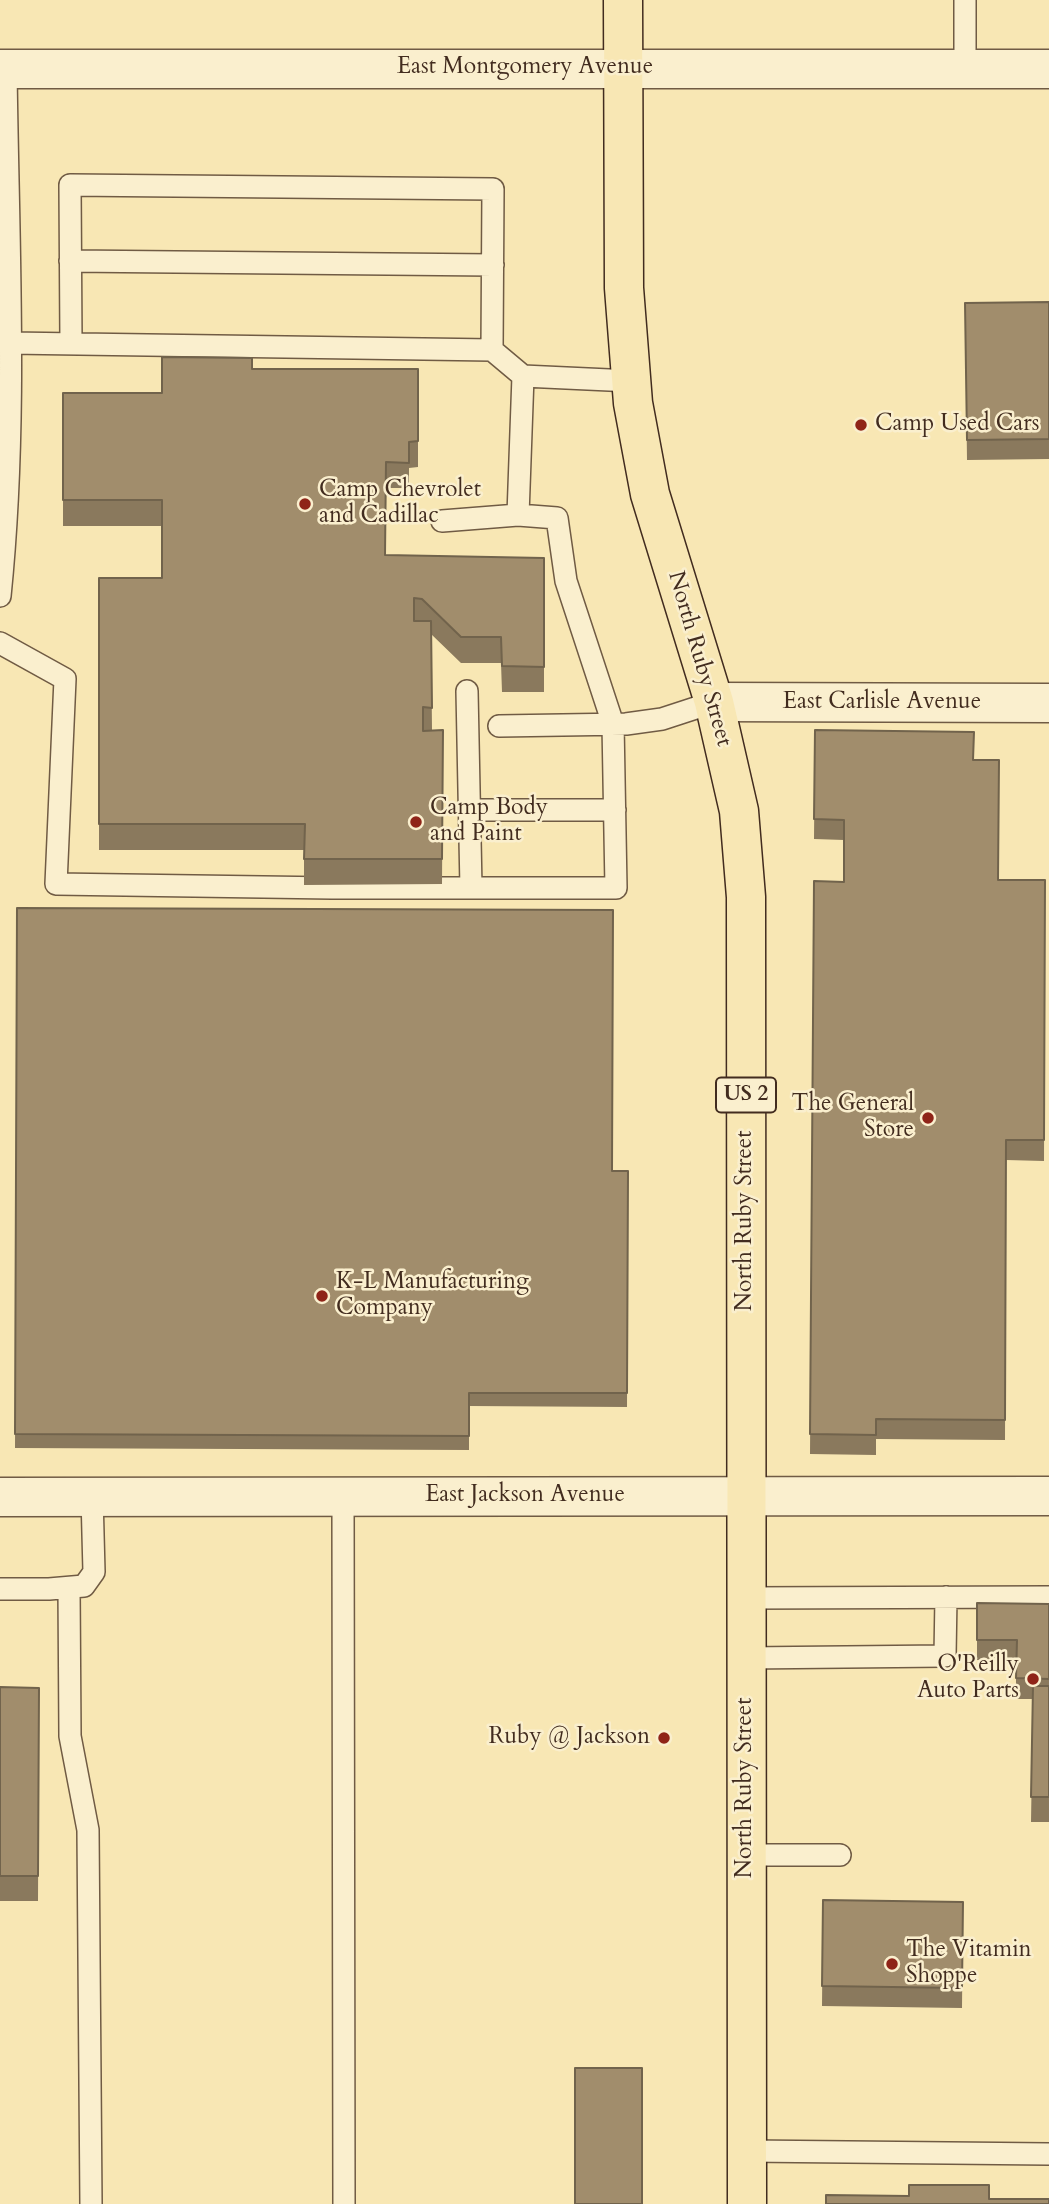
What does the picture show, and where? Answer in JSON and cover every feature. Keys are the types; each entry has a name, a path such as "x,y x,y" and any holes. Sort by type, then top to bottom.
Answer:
{"main road":[{"name":"North Ruby Street","path":"623,0 624,288 633,403 650,494 714,702 739,811 746,897 747,2204"}],"street":[{"name":"East Montgomery Avenue","path":"3,69 1049,68"},
{"name":"East Carlisle Avenue","path":"714,702 1049,703"},
{"name":"East Jackson Avenue","path":"0,1497 1049,1496"}],"lane":[{"path":"965,0 965,69"},
{"path":"0,596 6,533 4,492 10,344 4,225 3,69"},
{"path":"71,344 69,185 356,187 493,189 492,350"},
{"path":"70,261 492,265"},
{"path":"10,344 492,350 523,376 631,381"},
{"path":"517,515 523,376"},
{"path":"0,643 65,679 56,884 616,888 613,724 566,581 557,518 517,515 442,521"},
{"path":"467,691 471,888"},
{"path":"499,726 613,724 662,719 714,702"},
{"path":"469,810 615,810"},
{"path":"0,1589 84,1586 94,1572 92,1496"},
{"path":"343,1496 344,2204"},
{"path":"69,1588 70,1736 88,1829 91,2204"},
{"path":"746,1658 945,1656 946,1597"},
{"path":"746,1598 1049,1597"},
{"path":"747,1855 840,1855"},
{"path":"747,2151 1049,2154"}],"building":[{"path":"1049,302 1049,439 967,440 965,303"},
{"path":"162,357 252,358 252,369 418,369 418,441 409,442 409,463 386,462 385,555 544,558 544,667 502,666 501,637 461,637 422,599 414,598 414,621 431,621 432,708 423,707 423,731 443,730 442,859 304,859 305,824 99,824 99,578 162,578 162,500 63,500 63,393 162,393"},
{"name":"The General Store","path":"815,730 974,732 973,760 999,760 998,880 1045,880 1044,1140 1006,1140 1005,1420 876,1419 876,1435 810,1434 814,881 844,882 844,820 814,819"},
{"name":"K-L Manufacturing Company","path":"17,908 613,910 612,1171 628,1171 627,1393 469,1393 469,1436 15,1434"},
{"name":"O'Reilly Auto Parts","path":"977,1603 1049,1604 1049,1679 1016,1678 1017,1640 977,1640"},
{"path":"1033,1686 1049,1686 1049,1797 1031,1797"},
{"path":"0,1687 39,1688 38,1876 0,1876"},
{"name":"The Vitamin Shoppe","path":"823,1900 963,1902 962,1988 822,1986"},
{"path":"575,2068 642,2068 642,2204 575,2204"},
{"path":"909,2185 989,2185 989,2199 1049,2199 1049,2204 826,2204 826,2195 909,2196"}],"place":[{"name":"Camp Used Cars","path":"861,425"},
{"name":"Camp Chevrolet and Cadillac","path":"305,504"},
{"name":"Camp Body and Paint","path":"416,822"},
{"name":"The General Store","path":"928,1118"},
{"name":"K-L Manufacturing Company","path":"322,1296"},
{"name":"O'Reilly Auto Parts","path":"1033,1679"},
{"name":"Ruby @ Jackson","path":"664,1738"},
{"name":"The Vitamin Shoppe","path":"892,1964"}]}
